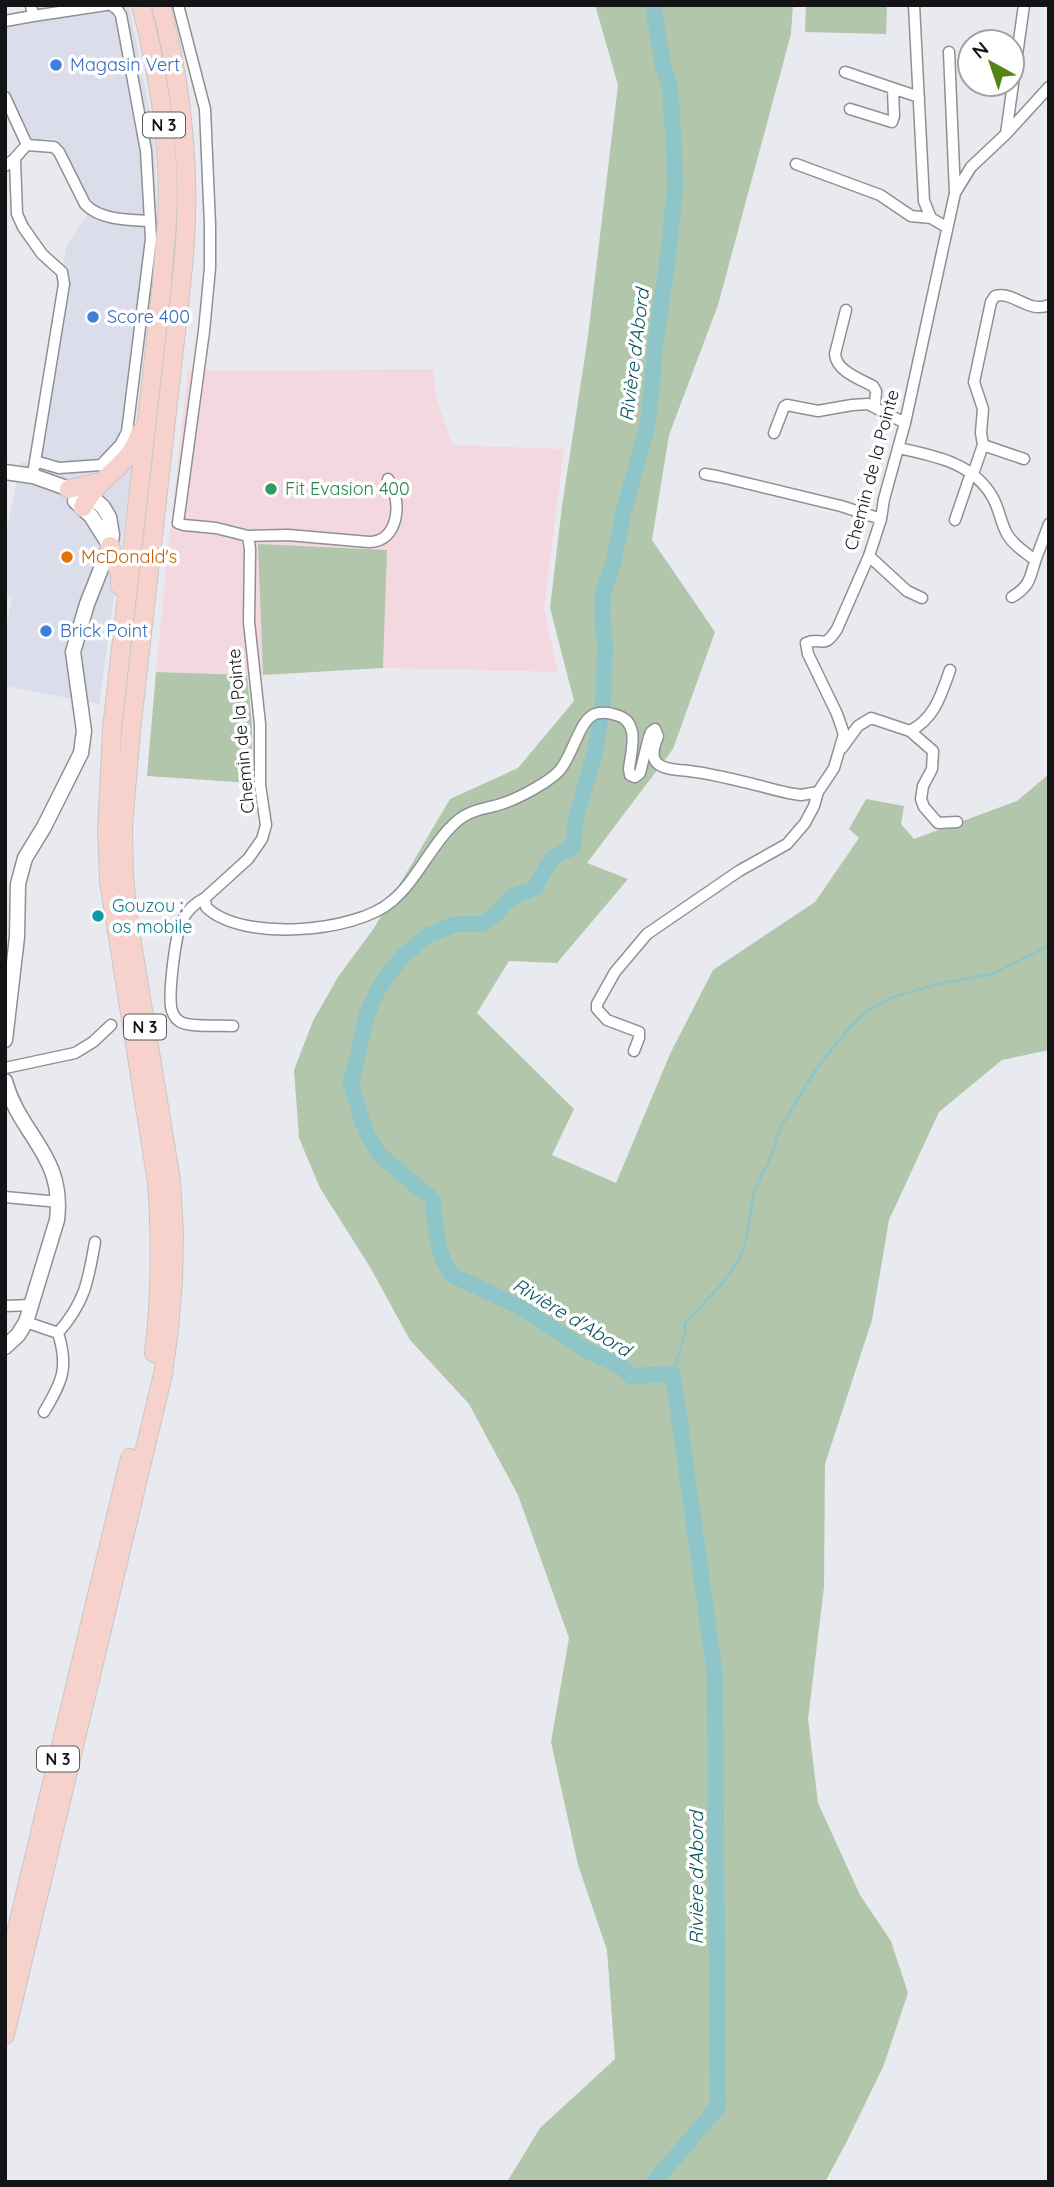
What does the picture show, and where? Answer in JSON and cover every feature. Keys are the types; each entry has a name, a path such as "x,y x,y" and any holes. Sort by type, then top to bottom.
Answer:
{"highway":[{"name":"N 3","path":"5,1979 152,1371 161,1277 157,1182 109,881 107,830 112,729 167,218 165,131 154,56 141,5"},
{"name":"N 3","path":"5,2035 163,1374 169,1329 174,1233 171,1181 129,925 123,826 186,219 184,129 173,52 161,5"},
{"path":"62,486 91,495 128,458 137,445 142,428 160,268 165,246"},
{"path":"110,546 118,566 120,586 112,729"}],"main road":[{"path":"5,472 33,476 91,495 109,517 112,535 73,652 84,741 75,766 25,858 18,884 17,937 8,979 5,1040"},
{"path":"5,1081 12,1099 53,1170 59,1202 57,1220 26,1322 18,1335 5,1347"}],"street":[{"path":"5,21 32,11 109,5 117,9 121,15 146,151 150,259 127,432 120,445 101,465 59,468 36,461"},
{"path":"178,5 205,109 210,225 206,310 178,523 248,536 380,541 391,528 398,508 394,488 388,480"},
{"path":"914,5 923,201 931,218"},
{"path":"1006,134 1024,5"},
{"path":"949,52 955,192"},
{"path":"845,72 919,97"},
{"name":"Chemin de la Pointe","path":"841,750 844,734 841,724 808,654 806,643 827,642 831,639 838,629 869,556 905,423 955,192 971,167 1049,87"},
{"path":"850,109 892,122 893,89"},
{"path":"5,97 27,145"},
{"path":"33,476 64,285 62,272 42,254 20,221 10,163 27,145 54,147 90,210 109,216 150,220"},
{"path":"796,164 880,195 911,216 931,218 946,227"},
{"path":"955,520 982,445 983,409 974,382 991,302 995,296 1002,294 1033,308 1049,305"},
{"path":"846,310 835,360 840,366 873,386 876,391 875,406"},
{"path":"774,433 787,405 818,411 852,405 875,406 905,423"},
{"path":"982,445 1024,459"},
{"path":"898,447 948,459 972,473 984,484 993,498 1007,535 1035,560"},
{"path":"59,468 62,486"},
{"path":"705,474 841,506 881,519"},
{"path":"1012,597 1030,581 1049,524"},
{"name":"Chemin de la Pointe","path":"233,1026 184,1024 176,1019 171,1009 181,923 187,912 248,859 262,839 266,825 260,785 260,724 249,622 248,536"},
{"path":"869,556 907,591 922,598"},
{"path":"910,731 925,721 934,708 941,697 950,670"},
{"path":"205,898 206,907 220,918 237,925 268,929 334,925 375,912 392,902 462,817 518,798 559,771 573,751 584,722 600,713 614,714 629,721 633,729 629,769 630,775 635,777 640,774 649,737 654,729 658,736 653,751 657,763 788,793 801,795 818,792"},
{"path":"634,1051 639,1032 607,1020 597,1009 597,1004 615,972 647,934 739,872 787,844 805,823 818,792 858,726 871,718 910,731 933,751 932,769 921,793 924,807 938,823 957,822"},
{"path":"5,1068 75,1053 111,1026"},
{"path":"5,1197 59,1202"},
{"path":"44,1412 65,1370 58,1333 78,1307 84,1293 95,1242"},
{"path":"5,1306 32,1305"},
{"path":"26,1322 58,1333"}],"shaded area":[{"path":"26,5 129,5 154,134 158,236 133,429 132,467 99,704 5,686 5,636 12,597 5,595 5,537 21,462 31,464 66,248 93,204 56,138 20,141 5,108 5,15 26,11"},
{"path":"433,369 437,400 453,445 564,449 544,608 558,672 383,668 387,550 259,544 263,675 156,672 188,371"}],"green space":[{"path":"595,5 793,5 791,34 718,305 669,435 652,540 715,632 673,749 587,863 628,879 557,963 509,961 477,1013 574,1109 552,1155 616,1183 670,1054 713,970 815,902 859,838 849,829 866,799 904,806 901,824 914,839 1017,801 1049,774 1049,1050 1002,1060 939,1112 889,1220 872,1320 825,1464 824,1587 808,1719 818,1803 860,1895 891,1941 908,1993 883,2067 825,2182 507,2182 540,2128 615,2059 607,1950 578,1865 551,1742 569,1638 518,1495 469,1404 410,1340 370,1267 320,1188 299,1138 294,1070 313,1021 338,977 374,928 450,799 518,768 574,701 550,608 562,506 588,336 618,85"},
{"path":"806,5 887,5 886,34 805,32"},
{"path":"258,544 387,550 383,668 263,675"},
{"path":"156,672 247,675 252,724 251,783 147,776"}],"waterway":[{"name":"Rivière d'Abord","path":"603,707 603,593 614,560 623,515 648,423 675,190 670,87 663,66 653,5"},
{"name":"Rivière d'Abord","path":"600,719 595,752 576,818 572,848 552,859 535,888 511,897 483,924 457,924 428,935 402,957 378,990 367,1014 351,1084 369,1138 380,1155 433,1200 439,1249 452,1275 516,1305 588,1351 622,1367 630,1376 673,1374 715,1675 718,2107 654,2182"},
{"path":"673,1374 685,1334 685,1323 721,1285 740,1258 755,1188 771,1157 781,1127 816,1069 852,1025 866,1012 891,998 938,984 992,974 1049,946"}],"place":[{"name":"Magasin Vert","path":"56,65"},
{"name":"Score 400","path":"93,317"},
{"name":"Fit Evasion 400","path":"271,489"},
{"name":"McDonald's","path":"67,557"},
{"name":"Brick Point","path":"46,631"},
{"name":"Gouzou : os mobile","path":"98,916"}]}
